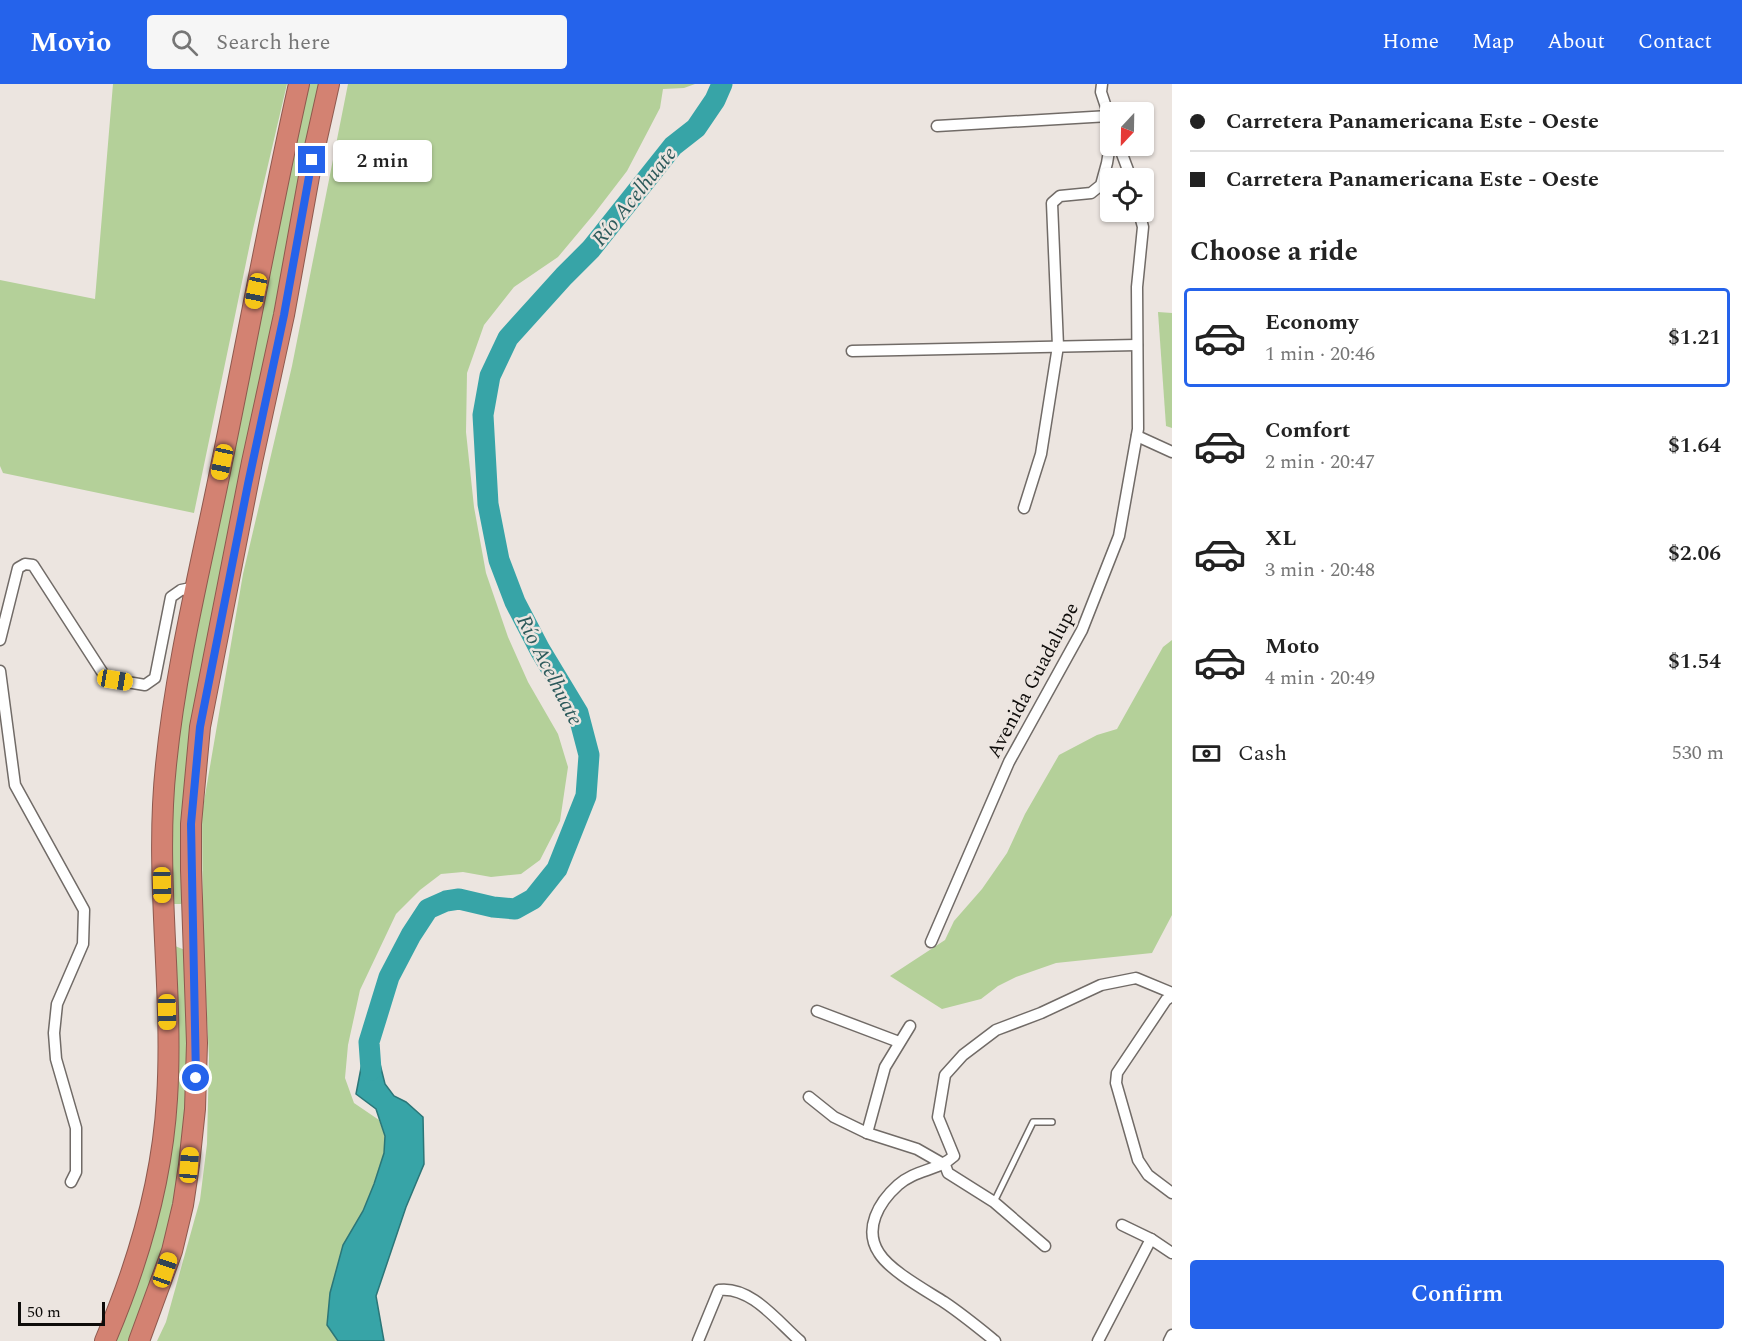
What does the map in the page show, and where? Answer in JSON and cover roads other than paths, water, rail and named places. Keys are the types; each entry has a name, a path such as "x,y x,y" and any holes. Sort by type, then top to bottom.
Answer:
{"highway":[{"path":"105,1341 135,1264 151,1206 160,1158 167,1098 162,835 166,758 196,587 299,84"},
{"path":"139,1341 172,1251 183,1205 189,1165 196,1078 191,824 200,727 250,472 284,315 328,84"},
{"path":"163,905 173,911 180,911 191,902"},
{"path":"164,952 168,943 179,939 189,944 194,952"}],"street":[{"path":"1102,84 1101,92 1104,102"},
{"path":"937,126 1100,117"},
{"path":"1024,508 1041,454 1058,346 1053,203 1060,196 1091,193 1101,185 1108,156"},
{"name":"Avenida Guadalupe","path":"931,942 1009,762 1082,630 1119,536 1137,436 1137,287 1142,222"},
{"path":"852,351 1137,345"},
{"path":"1137,436 1172,452"},
{"path":"0,640 18,568 25,564 33,565 104,675 115,680 146,685 155,678 171,597 181,591 196,587"},
{"path":"0,670 5,746 15,785 84,910 83,944 57,1004 54,1033 56,1059 76,1128 75,1172 71,1182"},
{"path":"995,1341 954,1309 897,1271 879,1254 872,1234 874,1217 898,1184 923,1170 945,1165 954,1156 938,1117 938,1104 945,1074 963,1054 996,1030 1101,986 1136,978 1172,995 1166,1000 1117,1073 1116,1083 1138,1160 1148,1175 1172,1193"},
{"path":"817,1011 899,1042"},
{"path":"867,1133 885,1067 910,1026"},
{"path":"809,1097 834,1117 867,1133 917,1149 945,1165 948,1173 994,1202 1045,1246"},
{"path":"1122,1225 1151,1239 1172,1253"},
{"path":"1098,1341 1151,1239"},
{"path":"700,1341 718,1290 730,1288 743,1293 800,1341"},
{"path":"1169,1341 1172,1335"}],"lane":[{"path":"994,1202 1033,1122 1052,1122"}],"water":[{"path":"369,1042 380,1064 385,1084 394,1096 406,1102 423,1117 424,1164 406,1207 376,1296 384,1341 338,1341 327,1325 330,1293 343,1245 363,1211 384,1153 385,1136 376,1109 356,1094"}],"waterway":[{"name":"Río Acelhuate","path":"371,1070 369,1042 389,977 411,935 428,909 446,901 459,899 493,907 515,909 533,899 557,869 586,796 589,755 578,713 540,650 515,602 499,560 488,504 483,415 490,376 508,338 591,249 673,146 696,128 715,100 722,84"}]}
